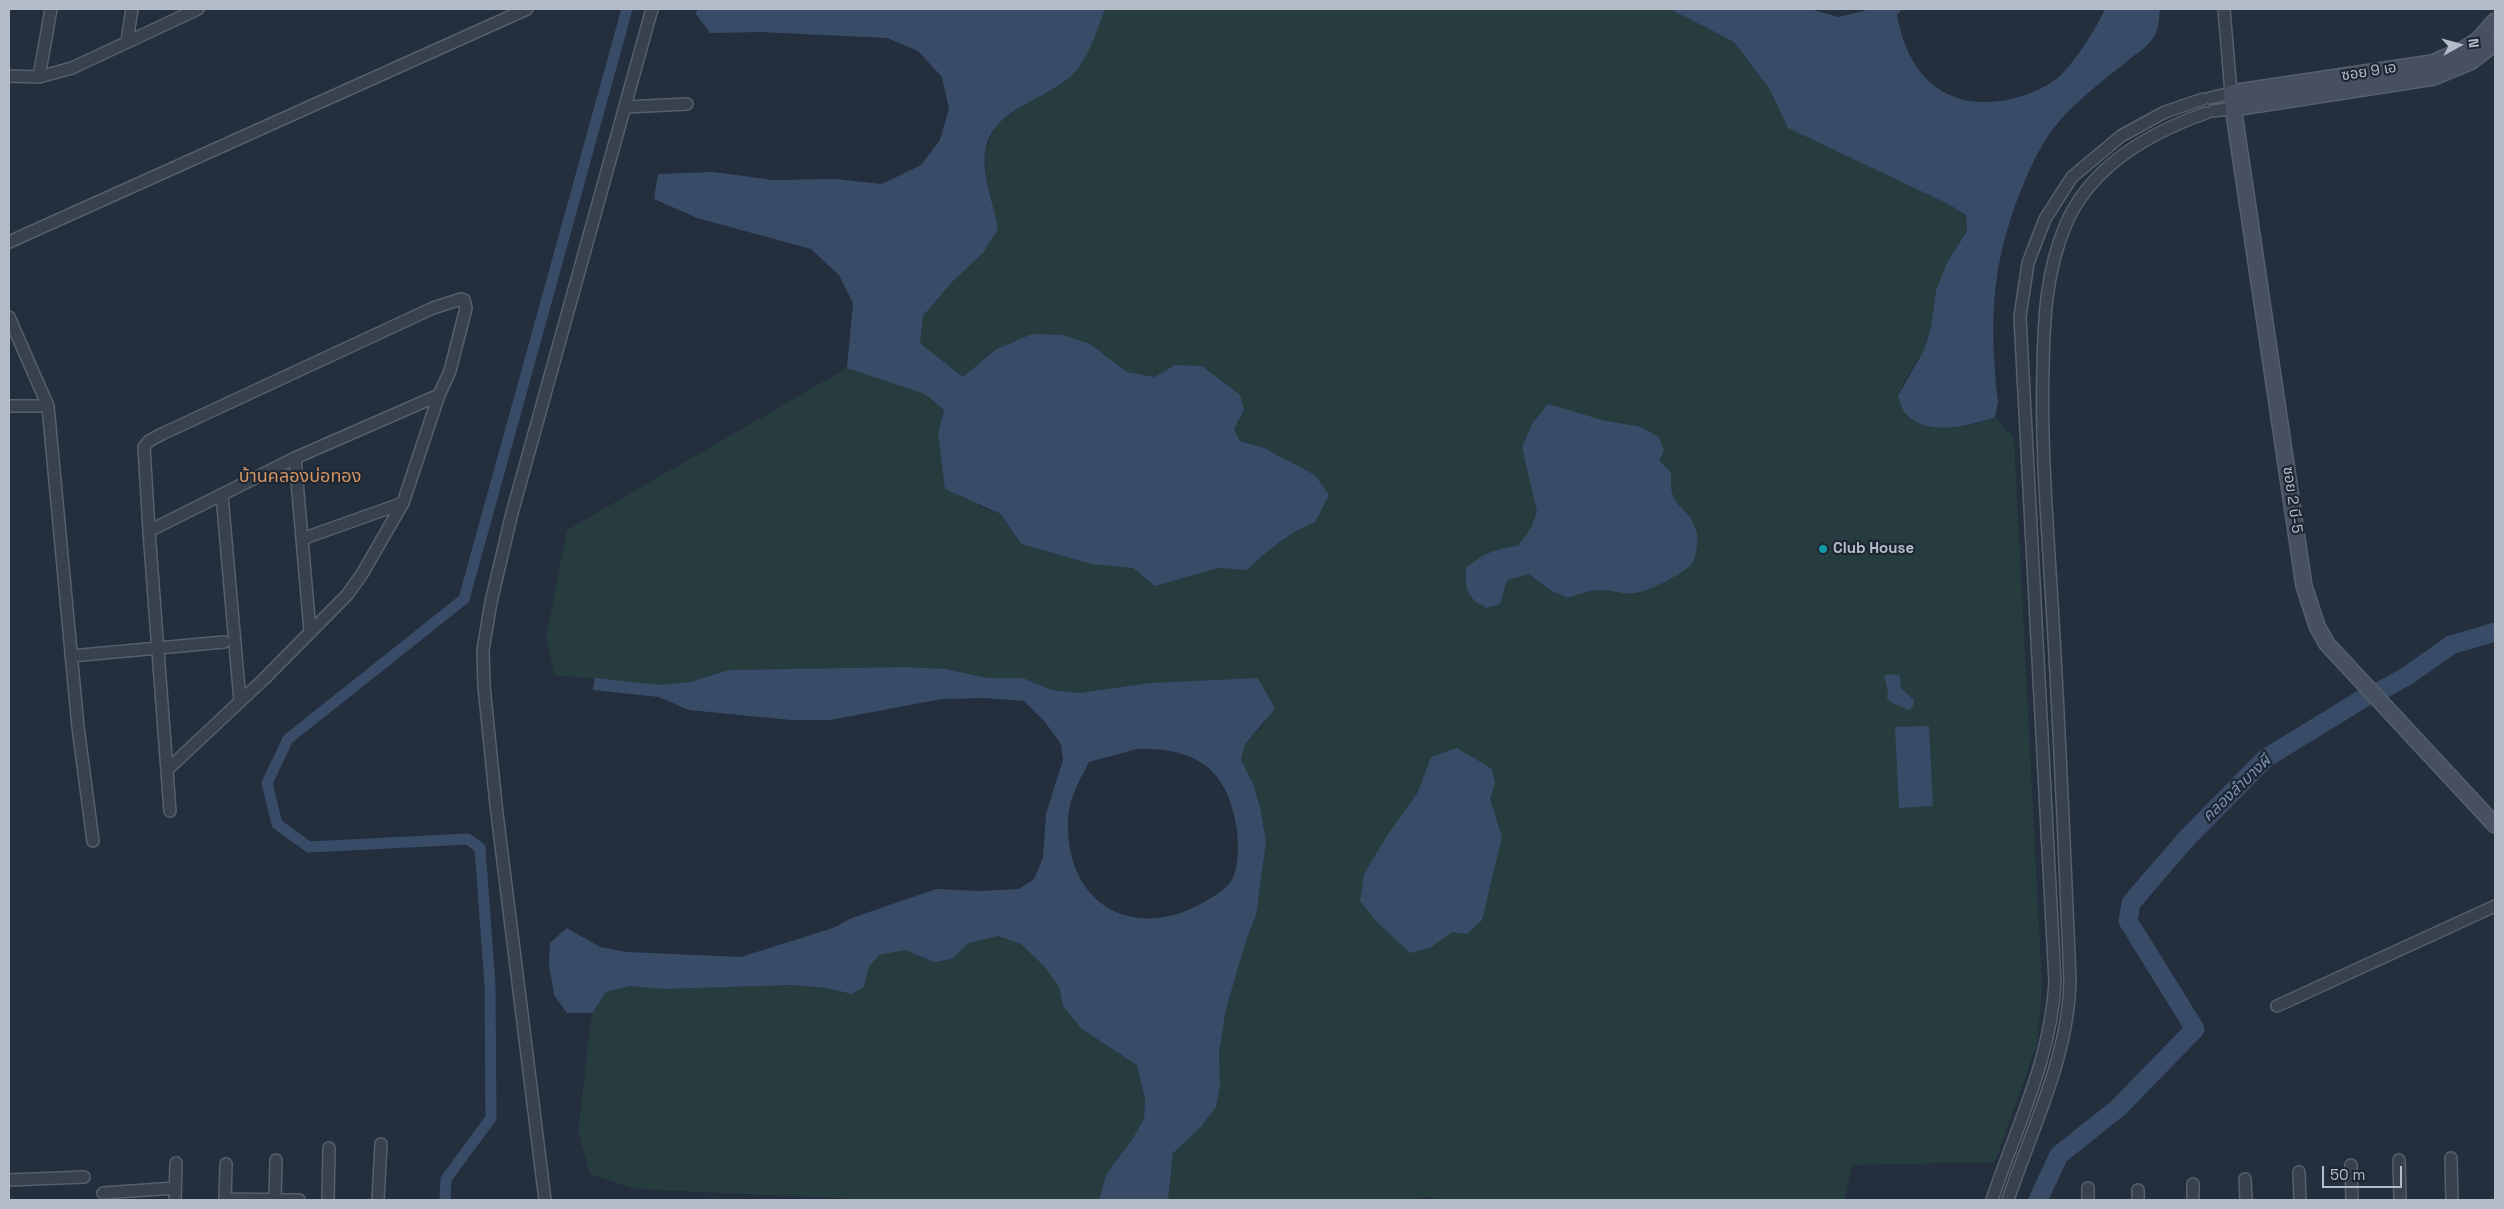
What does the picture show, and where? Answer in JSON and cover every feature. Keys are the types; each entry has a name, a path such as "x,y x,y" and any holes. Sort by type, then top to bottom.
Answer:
{"street":[{"path":"39,77 51,9"},
{"path":"127,41 132,9"},
{"path":"9,76 39,77 72,68 198,9"},
{"path":"9,242 527,9"},
{"path":"545,1200 496,805 484,686 483,650 491,602 512,513 577,271 626,107 652,9"},
{"path":"2224,9 2232,101"},
{"name":"ซอย 9 เอ","path":"2433,70 2478,40 2495,21"},
{"name":"ซอย 9 เอ","path":"2232,101 2433,70 2470,62 2495,43"},
{"path":"1992,1200 2036,1083 2054,1009 2055,982 2020,317 2028,263 2045,220 2072,177 2121,136 2165,112 2207,98 2232,101"},
{"path":"2008,1200 2063,1045 2069,1010 2070,979 2042,416 2044,311 2052,262 2067,222 2093,182 2131,147 2178,123 2210,112 2232,101"},
{"name":"ซอย 2 บี-5","path":"2232,101 2303,576 2310,609 2327,644 2495,825"},
{"path":"626,107 687,104"},
{"path":"167,770 347,595 362,574 403,503 452,362 466,308 464,300 461,299 433,308 149,441 144,447 148,531 170,811"},
{"path":"9,317 48,406 56,510 78,727 93,841"},
{"path":"148,531 295,458 439,395"},
{"path":"9,406 48,406"},
{"path":"295,458 310,631"},
{"path":"222,495 240,701"},
{"path":"302,539 403,503"},
{"path":"72,656 224,642"},
{"path":"2277,1006 2495,906"},
{"path":"378,1200 381,1144"},
{"path":"328,1148 328,1200"},
{"path":"2451,1158 2452,1200"},
{"path":"275,1200 276,1160"},
{"path":"2399,1160 2400,1200"},
{"path":"175,1200 176,1163"},
{"path":"226,1164 225,1200 299,1200"},
{"path":"2351,1165 2352,1200"},
{"path":"2299,1172 2300,1200"},
{"path":"9,1180 84,1177"},
{"path":"2245,1180 2246,1200"},
{"path":"2193,1184 2193,1200"},
{"path":"103,1193 175,1188"}],"green space":[{"path":"1105,9 1670,9 1734,42 1769,88 1788,128 1950,205 1966,215 1967,231 1948,261 1936,290 1931,328 1924,350 1906,378 1898,396 1973,425 1995,417 2014,438 2042,987 2037,1044 1995,1162 1853,1165 1844,1200 1438,1200 1431,1197 1407,1200 1168,1200 1173,1153 1199,1129 1220,1085 1219,1054 1226,1009 1246,941 1256,915 1266,843 1253,784 1241,760 1245,744 1266,722 1258,678 1149,683 1079,693 1052,690 1023,678 987,678 946,669 905,667 729,670 690,682 660,685 554,675 546,637 567,530 847,368 925,394 944,410 938,434 979,506 1001,514 1021,544 1091,564 1133,568 1155,586 1218,568 1247,570 1296,531 1315,522 1315,475 1264,448 1240,441 1234,429 1244,410 1175,365 1154,377 1126,372 1090,344 994,350 963,377 920,343 923,316 953,281 983,253 998,229 986,177 985,152 995,126 1023,104 1051,91 1091,44"},
{"path":"998,936 1021,944 1044,966 1059,987 1063,1006 1137,1065 1145,1100 1144,1119 1133,1138 1106,1175 1099,1200 878,1200 636,1189 590,1174 578,1131 592,1013 606,992 630,986 666,989 792,985 826,988 852,994 864,987 869,967 879,955 905,950 934,962 952,959 969,943"}],"water":[{"path":"697,9 1105,9 1088,52 1073,74 1061,84 1008,115 997,125 989,138 985,153 985,172 998,229 983,253 953,281 923,316 920,343 963,377 995,350 1032,334 1063,335 1090,344 1127,372 1154,377 1175,365 1202,366 1240,395 1244,410 1234,429 1240,441 1264,448 1315,475 1329,495 1315,522 1296,531 1279,543 1247,570 1218,568 1155,586 1133,568 1091,564 1021,544 1001,514 945,489 938,434 944,410 925,394 847,368 853,303 839,275 811,249 697,218 654,199 658,174 713,172 773,180 835,179 882,184 921,165 940,140 949,109 942,77 918,51 887,38 760,32 710,33 696,14"},
{"path":"1670,9 1810,9 1838,17 1871,9 1902,9 1897,15 1902,36 1910,56 1923,75 1939,89 1952,96 1982,102 2013,99 2042,88 2055,80 2068,67 2083,47 2105,9 2160,9 2157,29 2149,43 2092,89 2062,118 2049,134 2029,170 2011,217 1998,269 1993,320 1998,402 1995,417 1973,424 1949,428 1925,425 1915,421 1906,414 1898,396 1924,350 1931,328 1936,290 1948,261 1967,231 1966,215 1950,205 1788,128 1769,88 1734,42"},
{"path":"1548,404 1602,420 1641,427 1659,437 1664,450 1659,460 1671,473 1671,485 1675,501 1693,521 1697,534 1694,559 1682,572 1641,592 1627,593 1597,590 1584,592 1568,598 1550,590 1529,574 1507,580 1500,604 1487,608 1471,597 1467,588 1466,568 1490,552 1518,546 1531,528 1537,512 1522,447 1532,424"},
{"path":"905,667 946,669 987,678 1023,678 1052,690 1079,693 1149,683 1258,678 1275,709 1245,744 1241,760 1253,784 1260,807 1266,843 1256,915 1246,941 1226,1009 1219,1054 1220,1085 1216,1107 1199,1129 1173,1153 1168,1200 1099,1200 1106,1175 1133,1138 1144,1119 1145,1100 1137,1065 1082,1029 1063,1006 1059,987 1044,966 1021,944 998,936 969,943 952,959 934,962 905,950 879,955 869,967 864,987 852,994 826,988 792,985 666,989 630,986 606,992 592,1013 567,1013 554,995 549,964 550,943 567,928 600,947 627,952 741,957 833,928 852,918 936,889 978,891 1019,889 1034,879 1043,858 1046,814 1063,760 1061,744 1045,722 1024,701 984,698 942,699 830,720 791,720 689,710 659,697 593,690 595,678 660,685 690,682 729,670","holes":["1137,749 1165,750 1191,757 1213,772 1228,796 1238,836 1236,868 1231,882 1224,889 1204,902 1178,914 1153,918 1129,916 1109,908 1091,894 1078,875 1070,851 1068,822 1072,798 1089,762"]},
{"path":"1895,674 1900,676 1901,688 1914,700 1913,707 1909,710 1890,702 1887,698 1888,692 1884,675"},
{"path":"1929,726 1933,806 1899,808 1895,727"},
{"path":"1457,748 1492,769 1495,784 1490,799 1502,837 1482,920 1467,934 1452,932 1430,948 1410,953 1375,920 1360,901 1364,874 1388,834 1417,794 1431,757"}],"waterway":[{"path":"445,1200 446,1179 491,1118 490,985 480,848 468,839 309,847 277,824 267,783 288,739 464,599 627,9"},
{"name":"คลองลำบางผี","path":"2380,691 2407,676 2451,645 2495,632"},
{"path":"2038,1200 2059,1155 2118,1108 2195,1029 2128,921 2131,903 2187,838 2266,758 2364,698"}],"place":[{"name":"Club House","path":"1823,549"}],"district":[{"name":"บ้านคลองบ่อทอง","path":"300,477"}]}
